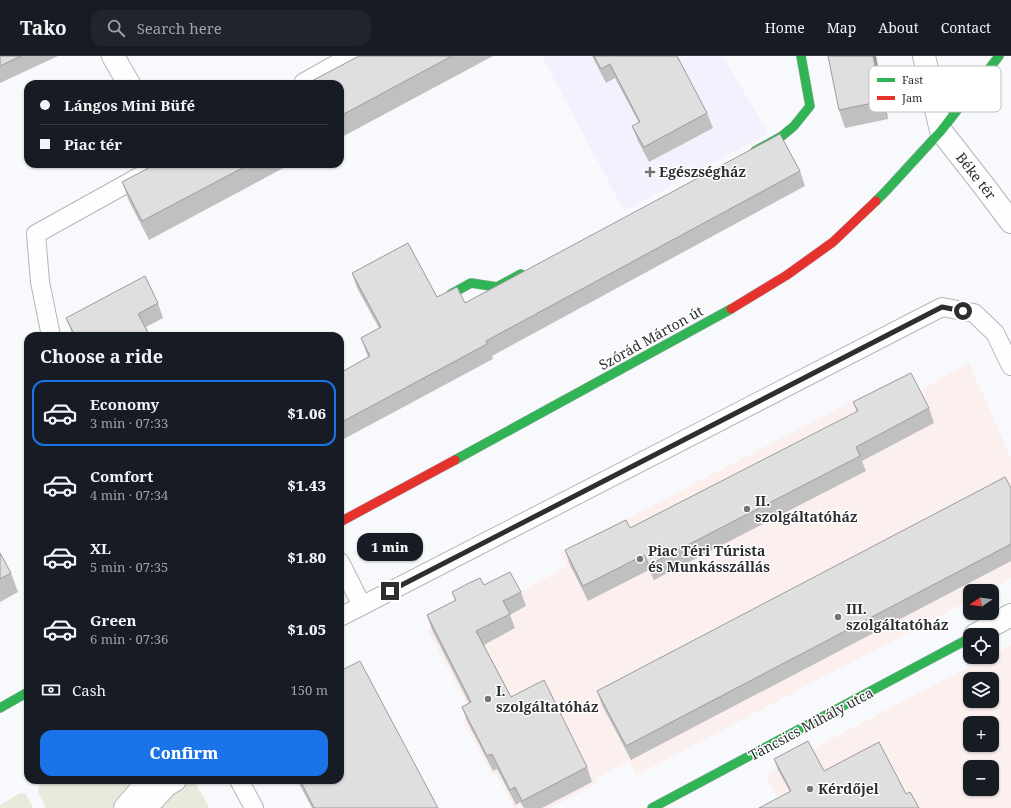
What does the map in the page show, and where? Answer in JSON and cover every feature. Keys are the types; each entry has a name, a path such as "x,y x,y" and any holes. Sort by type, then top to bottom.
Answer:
{"street":[{"path":"113,56 127,80"},
{"path":"312,80 355,56"},
{"path":"747,155 782,136 794,126 810,106 801,56"},
{"path":"924,56 926,66"},
{"name":"Szórád Márton út","path":"992,66 1000,56"},
{"path":"937,112 941,131"},
{"name":"Szórád Márton út","path":"344,520 723,314 787,275 833,242 886,191 941,131 956,112"},
{"name":"Béke tér","path":"941,131 1011,222"},
{"path":"451,294 471,283 497,287 532,269"},
{"path":"988,628 1011,615"},
{"name":"Táncsics Mihály utca","path":"652,808 963,642"},
{"path":"0,708 24,694"},
{"path":"125,808 146,784"},
{"path":"145,808 169,784"}],"lane":[{"path":"50,332 40,282 36,234 155,168"},
{"path":"344,615 942,307 974,313 995,332 1011,366"},
{"path":"344,570 362,606"},
{"path":"241,784 254,808"}],"shaded area":[{"name":"Egészségház","path":"542,56 723,56 768,133 624,211"},
{"path":"969,363 1011,458 1011,578 999,584 963,584 963,604 637,775 629,761 595,779 597,784 550,808 514,808 496,774 492,775 462,720 471,714 427,629 517,582 521,591 567,567 560,553 909,372 919,391"},
{"path":"1011,645 1011,808 784,808 765,775 975,664 999,664 999,651"},
{"path":"40,784 146,784 125,808 46,808 38,792"},
{"path":"171,784 196,784 209,808 145,808"},
{"path":"20,793 26,794 33,808 0,808 0,805"}],"building":[{"path":"0,56 21,56 0,66"},
{"path":"359,56 452,56 344,114 344,80 314,80"},
{"name":"Egészségház","path":"594,56 677,56 707,113 644,147 632,126 640,122 610,64 601,69"},
{"path":"828,56 873,56 875,66 869,66 869,104 839,110"},
{"path":"780,134 800,171 486,341 487,344 344,421 344,371 370,356 361,338 381,327 352,273 408,243 437,297 457,287 465,303"},
{"path":"148,168 242,168 142,221 122,182"},
{"path":"145,276 158,303 138,314 148,332 73,332 66,318"},
{"name":"II. szolgáltatóház","path":"911,373 929,408 856,447 860,456 649,565 644,555 583,586 565,550 626,520 630,528 858,411 853,402"},
{"name":"III. szolgáltatóház","path":"1005,477 1011,488 1011,544 626,746 597,691"},
{"path":"0,553 11,573 0,579"},
{"name":"I. szolgáltatóház","path":"510,572 521,592 503,601 510,614 476,631 511,697 544,680 587,767 522,801 515,787 510,790 492,754 487,756 462,707 471,702 427,615 456,600 452,592 469,583 480,578 484,585"},
{"path":"360,661 438,808 314,808 302,784 344,784 344,669"},
{"path":"808,741 824,771 879,742 906,794 910,792 919,808 759,808 791,791 774,759"}],"traffic: fast":[{"path":"755,151 782,136 794,126 810,106 801,56"},
{"path":"991,66 999,56"},
{"path":"876,201 941,131 956,112"},
{"path":"451,294 471,283 497,287 521,274"},
{"path":"455,460 731,309"},
{"path":"652,808 963,642"},
{"path":"0,708 24,694"}],"traffic: jam":[{"path":"731,309 787,275 833,242 876,201"},
{"path":"344,520 455,460"}],"place":[{"name":"Egészségház","path":"650,172"},
{"name":"II. szolgáltatóház","path":"747,509"},
{"name":"Piac Téri Túrista és Munkásszállás","path":"640,559"},
{"name":"III. szolgáltatóház","path":"838,617"},
{"name":"I. szolgáltatóház","path":"488,699"},
{"name":"Kérdőjel","path":"810,789"}],"route":[{"path":"390,591 942,307 963,311"}]}
